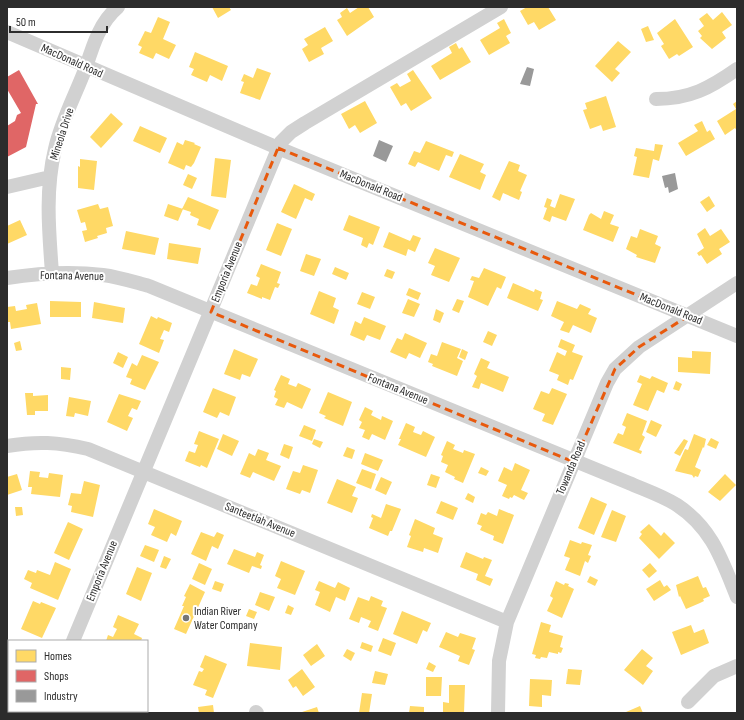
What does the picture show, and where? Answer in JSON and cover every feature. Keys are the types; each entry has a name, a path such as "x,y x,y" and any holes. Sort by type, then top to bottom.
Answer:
{"street":[{"name":"Mineola Drive","path":"52,273 49,232 50,177 55,148 86,67 93,41 111,13 118,7"},
{"name":"Emporia Avenue","path":"73,640 281,142 301,126 501,7"},
{"name":"MacDonald Road","path":"7,32 278,148 737,336"},
{"path":"656,99 686,97 706,89 737,69"},
{"path":"7,187 50,177"},
{"name":"Fontana Avenue","path":"7,278 52,273 105,275 149,286 574,462 629,483 677,505 706,532 716,546 737,597"},
{"name":"Towanda Road","path":"498,713 498,661 507,622 607,383 615,369 639,347 658,333 688,316 737,283"},
{"name":"Santeetlah Avenue","path":"7,446 42,442 88,449 507,622"},
{"path":"688,702 714,676 737,666"}],"highlighted area":[{"path":"278,148 688,316 639,347 615,369 574,462 211,312"}],"building: Homes":[{"path":"212,7 229,7 231,10 218,18"},
{"path":"359,7 368,7 374,17 347,36 337,20 342,17 340,13 347,8 350,13"},
{"path":"527,7 548,7 556,20 539,30 534,22 528,25 520,11"},
{"path":"722,12 732,25 722,32 726,38 712,49 700,38 702,36 698,31 704,26 699,19 707,13 713,20"},
{"path":"158,17 170,22 163,39 176,45 169,59 156,53 153,59 139,53 142,47 138,45 145,31 151,33"},
{"path":"504,19 511,33 506,36 510,43 489,55 480,40 500,28 497,23"},
{"path":"675,19 693,47 679,56 677,54 669,59 661,46 664,44 657,33"},
{"path":"648,26 654,40 646,42 641,29"},
{"path":"325,27 333,41 321,48 324,54 309,62 302,49 308,45 304,39"},
{"path":"618,41 631,52 615,69 620,73 612,82 595,66"},
{"path":"456,43 459,49 462,47 471,62 440,80 431,66 452,53 449,47"},
{"path":"195,52 228,66 222,81 210,75 207,82 191,75 194,69 189,67"},
{"path":"257,68 271,73 260,100 240,93 244,82 241,81 244,74 253,78"},
{"path":"413,70 432,98 411,111 406,103 401,106 390,87 397,83 400,87 411,81 407,74"},
{"path":"606,96 616,127 603,131 601,125 590,129 583,110 587,109 585,103"},
{"path":"365,101 377,123 360,133 355,125 349,129 341,114"},
{"path":"737,101 737,131 735,128 725,135 717,121 736,109 733,104"},
{"path":"111,113 123,124 101,148 90,137"},
{"path":"702,121 707,132 710,130 715,139 686,156 678,143 698,131 694,125"},
{"path":"140,126 167,138 160,153 133,141"},
{"path":"185,140 195,143 194,144 201,147 194,163 191,167 186,165 184,170 168,163 177,142 183,145"},
{"path":"426,141 454,152 452,157 446,155 439,171 418,162 415,167 408,164 414,151 420,153"},
{"path":"655,144 663,145 659,161 653,159 649,178 633,175 637,157 634,156 636,148 654,151"},
{"path":"460,154 484,164 480,172 486,175 480,190 449,177"},
{"path":"215,158 231,160 226,198 211,196"},
{"path":"80,159 97,161 94,190 78,188 78,166 80,167"},
{"path":"509,161 520,165 518,171 527,175 520,191 522,192 519,200 503,193 500,201 492,197"},
{"path":"188,174 197,178 192,189 183,185"},
{"path":"294,184 315,194 312,201 305,198 296,219 281,212"},
{"path":"560,194 575,199 566,221 552,216 550,222 543,219 547,208 544,207 547,198 552,200 550,206 555,208"},
{"path":"709,196 715,206 707,212 700,202"},
{"path":"188,197 219,210 210,230 197,225 199,219 190,215 191,212 182,209"},
{"path":"98,204 100,209 108,207 113,226 106,228 107,233 97,236 98,238 85,242 82,231 87,230 85,222 81,223 77,210"},
{"path":"168,204 183,209 178,221 164,216"},
{"path":"604,211 614,215 610,224 619,227 613,242 583,230 591,213 601,219"},
{"path":"349,215 380,227 373,245 369,243 367,248 361,245 363,238 343,230"},
{"path":"20,220 27,235 7,244 7,226"},
{"path":"277,223 292,229 281,256 266,250"},
{"path":"705,228 710,236 721,229 730,242 719,249 722,254 707,264 701,255 699,256 697,253 704,248 697,234"},
{"path":"640,229 658,236 655,244 661,247 655,263 636,257 637,255 626,249 631,236 637,238"},
{"path":"126,231 159,238 155,255 122,249"},
{"path":"389,232 410,241 413,235 421,238 415,252 408,249 406,256 383,247"},
{"path":"169,243 201,248 198,264 167,259"},
{"path":"435,248 460,258 449,282 431,275 435,266 428,263"},
{"path":"306,254 321,259 314,276 300,271"},
{"path":"261,264 281,272 277,283 280,284 278,288 275,287 270,300 262,297 262,299 247,293 251,284 257,286 260,278 256,276"},
{"path":"335,267 349,273 346,280 332,274"},
{"path":"484,268 506,277 501,289 497,287 488,306 468,297 474,281 470,280 472,276 479,278"},
{"path":"387,269 395,272 392,279 384,276"},
{"path":"513,283 534,292 535,289 542,292 540,299 543,300 538,311 507,298"},
{"path":"409,288 421,293 418,300 406,295"},
{"path":"319,291 336,298 333,307 339,310 334,324 310,314"},
{"path":"362,292 375,297 370,309 357,304"},
{"path":"408,299 420,304 414,317 402,313"},
{"path":"457,299 464,301 459,313 452,310"},
{"path":"50,301 81,302 81,317 50,317"},
{"path":"557,301 577,309 580,304 591,309 588,314 597,318 591,333 573,325 569,333 560,330 564,322 551,316"},
{"path":"94,302 125,308 123,323 92,318"},
{"path":"37,303 41,324 11,329 10,322 8,322 7,307 15,306 16,311 27,309 26,305"},
{"path":"436,309 444,313 440,323 433,320"},
{"path":"151,316 157,319 158,317 172,323 169,332 164,330 160,339 164,340 159,353 139,344"},
{"path":"364,317 386,326 380,340 367,335 364,341 350,335 355,321 361,324"},
{"path":"488,331 497,335 492,346 483,342"},
{"path":"405,333 427,343 420,358 409,353 406,359 390,352 397,338 402,340"},
{"path":"561,339 575,345 572,352 583,356 573,380 570,379 568,385 557,380 559,375 549,371 557,352 565,356 567,351 558,347"},
{"path":"20,341 22,350 16,351 14,343"},
{"path":"442,342 461,349 457,358 463,361 457,376 432,366 433,364 428,362 431,354 437,356"},
{"path":"234,349 258,359 250,377 242,374 240,380 224,374"},
{"path":"462,349 468,352 465,360 459,357"},
{"path":"692,351 711,352 710,374 678,372 678,357 692,358"},
{"path":"118,352 128,357 123,368 113,363"},
{"path":"142,355 159,362 145,390 130,384 132,379 126,377 132,363 137,366"},
{"path":"481,358 490,362 487,368 509,377 503,392 481,383 479,389 472,387 477,376 474,374"},
{"path":"61,367 71,368 70,380 61,379"},
{"path":"281,375 290,379 288,384 296,387 298,383 311,389 302,409 287,402 284,408 275,405 278,399 274,397 276,391 274,390"},
{"path":"640,375 650,379 652,376 668,383 664,393 657,390 648,411 633,405 642,384 637,382"},
{"path":"676,381 682,384 679,391 673,389"},
{"path":"213,388 236,397 229,416 220,412 217,418 203,412"},
{"path":"552,388 567,394 553,425 542,421 545,414 533,409 541,391 549,394"},
{"path":"328,392 352,402 343,426 324,418 326,416 319,413"},
{"path":"25,393 33,393 33,396 48,395 48,411 35,411 35,415 27,415"},
{"path":"119,394 141,401 137,410 132,408 128,416 133,418 127,431 107,422"},
{"path":"69,397 91,401 88,416 75,413 74,417 66,416"},
{"path":"365,407 373,411 371,415 381,420 382,416 393,421 385,440 372,434 369,440 362,437 365,430 359,428 362,422 359,420"},
{"path":"627,413 647,421 642,435 645,437 639,450 642,451 641,454 613,443 618,433 623,435 626,427 622,425"},
{"path":"651,420 662,425 656,437 646,432"},
{"path":"406,423 415,427 413,432 421,435 423,431 435,437 426,457 398,445"},
{"path":"304,425 316,430 312,441 299,436"},
{"path":"199,431 219,439 207,468 185,461 189,451 195,453 198,445 194,444"},
{"path":"223,434 239,441 232,456 217,449"},
{"path":"694,434 706,439 704,448 703,447 695,467 701,470 698,477 695,476 694,478 692,475 675,471 685,449 688,450"},
{"path":"711,438 719,442 716,449 707,445"},
{"path":"314,439 323,442 320,448 312,444"},
{"path":"684,439 688,441 680,456 674,453"},
{"path":"447,441 455,445 453,449 463,453 464,450 475,454 463,483 454,479 455,477 445,472 448,465 441,462 443,456 441,455"},
{"path":"284,444 293,447 289,459 280,455"},
{"path":"347,447 355,450 352,459 343,456"},
{"path":"258,449 269,453 266,460 281,466 274,481 253,472 250,478 240,474 249,453 255,456"},
{"path":"365,453 383,460 378,471 361,464"},
{"path":"515,463 530,470 521,490 528,493 524,500 514,495 509,499 502,496 507,485 498,481 504,467 512,471"},
{"path":"303,465 318,470 310,493 302,490 300,494 286,489 293,471 300,473"},
{"path":"481,467 489,471 486,476 478,473"},
{"path":"362,469 376,474 371,489 356,483"},
{"path":"30,471 40,472 39,477 48,478 49,473 63,475 60,497 31,494 32,487 28,487"},
{"path":"17,474 22,490 7,495 7,477"},
{"path":"431,474 440,477 436,488 427,485"},
{"path":"725,474 736,485 720,501 708,492"},
{"path":"381,477 392,482 386,495 375,490"},
{"path":"337,479 356,487 352,496 358,498 352,513 327,503"},
{"path":"84,481 100,485 93,517 71,512 72,506 68,505 71,493 81,494"},
{"path":"468,493 475,497 473,503 465,499"},
{"path":"591,497 607,504 594,535 578,528"},
{"path":"441,501 458,508 453,520 436,513"},
{"path":"386,504 401,509 392,531 390,531 388,536 369,528 373,518 371,517 372,514 381,518"},
{"path":"15,507 22,507 23,515 16,516"},
{"path":"154,509 182,521 176,536 171,533 167,542 151,535 155,527 148,524"},
{"path":"499,509 514,515 503,544 493,540 494,536 480,530 482,526 477,524 481,513 486,515 488,512 497,516"},
{"path":"612,510 626,516 616,542 601,537"},
{"path":"415,519 435,528 433,534 443,538 438,553 424,548 423,552 407,547 411,536 409,535"},
{"path":"68,522 83,529 69,560 54,553"},
{"path":"649,524 661,536 664,532 675,543 659,559 639,538 642,534 640,532"},
{"path":"201,532 214,537 217,532 224,535 218,549 212,546 206,561 191,554"},
{"path":"570,540 581,544 582,542 592,545 588,555 591,556 588,563 585,561 580,576 565,570 570,558 564,556"},
{"path":"145,545 159,550 154,562 140,556"},
{"path":"234,549 255,557 257,552 264,555 260,565 262,566 261,569 252,566 249,573 227,564"},
{"path":"466,552 483,559 484,557 492,560 485,576 493,579 490,586 476,580 478,574 460,567"},
{"path":"164,556 171,559 166,569 160,567"},
{"path":"281,561 305,571 295,595 277,588 281,579 275,576"},
{"path":"55,562 71,569 58,600 30,588 32,583 24,579 28,570 36,573 37,570 50,575"},
{"path":"199,563 212,569 205,585 192,579"},
{"path":"650,563 657,571 649,578 642,570"},
{"path":"137,567 152,573 141,601 126,594"},
{"path":"590,576 598,580 595,586 587,582"},
{"path":"698,576 703,588 706,587 710,596 703,599 704,601 686,609 680,596 679,597 676,585"},
{"path":"660,580 664,587 667,585 671,590 654,601 646,589"},
{"path":"215,581 224,584 221,592 212,589"},
{"path":"319,581 335,588 338,582 350,588 345,601 336,597 330,612 315,605 320,592 315,590"},
{"path":"556,581 564,585 565,583 569,584 568,586 574,589 562,618 547,611 553,598 550,596"},
{"name":"Indian River Water Company","path":"190,584 205,592 186,634 174,629 184,606 182,606 186,597 184,596"},
{"path":"260,592 275,597 269,611 255,605"},
{"path":"371,596 383,601 381,606 387,608 378,631 368,627 371,621 361,617 359,623 349,619 358,597 369,601"},
{"path":"33,601 40,604 41,602 56,608 42,638 21,629"},
{"path":"288,605 294,608 291,615 285,613"},
{"path":"249,609 257,612 254,619 246,616"},
{"path":"402,611 431,623 427,632 423,630 417,644 393,634"},
{"path":"118,615 139,624 134,634 142,638 141,640 106,640 108,635 113,637 117,629 113,627"},
{"path":"541,622 551,625 549,632 563,636 560,647 563,648 561,653 558,652 558,654 549,652 547,658 541,657 540,659 535,658 536,655 532,654"},
{"path":"691,625 694,633 704,629 709,643 681,655 672,632"},
{"path":"446,632 458,637 460,633 476,638 472,649 475,650 469,665 458,661 460,656 439,647"},
{"path":"383,638 396,643 391,656 378,651"},
{"path":"362,642 373,646 371,652 360,648"},
{"path":"250,643 282,647 280,670 247,666"},
{"path":"317,644 325,656 311,666 303,655"},
{"path":"347,649 355,653 351,661 343,656"},
{"path":"642,649 653,658 646,666 653,671 643,685 624,670"},
{"path":"205,655 227,664 213,698 205,695 207,690 193,685 199,671 202,672 204,669 200,667"},
{"path":"429,662 436,666 433,672 426,669"},
{"path":"302,669 315,687 303,696 296,686 293,688 288,680"},
{"path":"568,669 582,670 580,685 566,684"},
{"path":"375,671 388,674 385,685 372,683"},
{"path":"7,676 8,704 7,706"},
{"path":"426,677 442,677 441,696 426,696"},
{"path":"530,679 552,680 551,696 542,695 542,707 529,706"},
{"path":"449,685 465,685 464,713 443,713 443,702 449,703"},
{"path":"362,693 372,694 369,713 359,713"},
{"path":"213,705 214,713 199,713 198,707"},
{"path":"410,706 424,707 424,713 409,713"},
{"path":"640,706 643,713 626,713 626,712"},
{"path":"317,707 319,713 302,712"},
{"path":"96,712 98,713 70,713"}],"building: Shops":[{"path":"19,70 38,104 36,104 26,147 7,157 7,126 15,121 17,115 21,113 7,89 7,77"}],"building: Industry":[{"path":"527,67 534,69 530,86 520,84"},
{"path":"379,140 393,146 386,162 373,156"},
{"path":"675,173 678,189 669,193 668,187 665,188 662,176"}],"place":[{"name":"Indian River Water Company","path":"186,618"}]}
